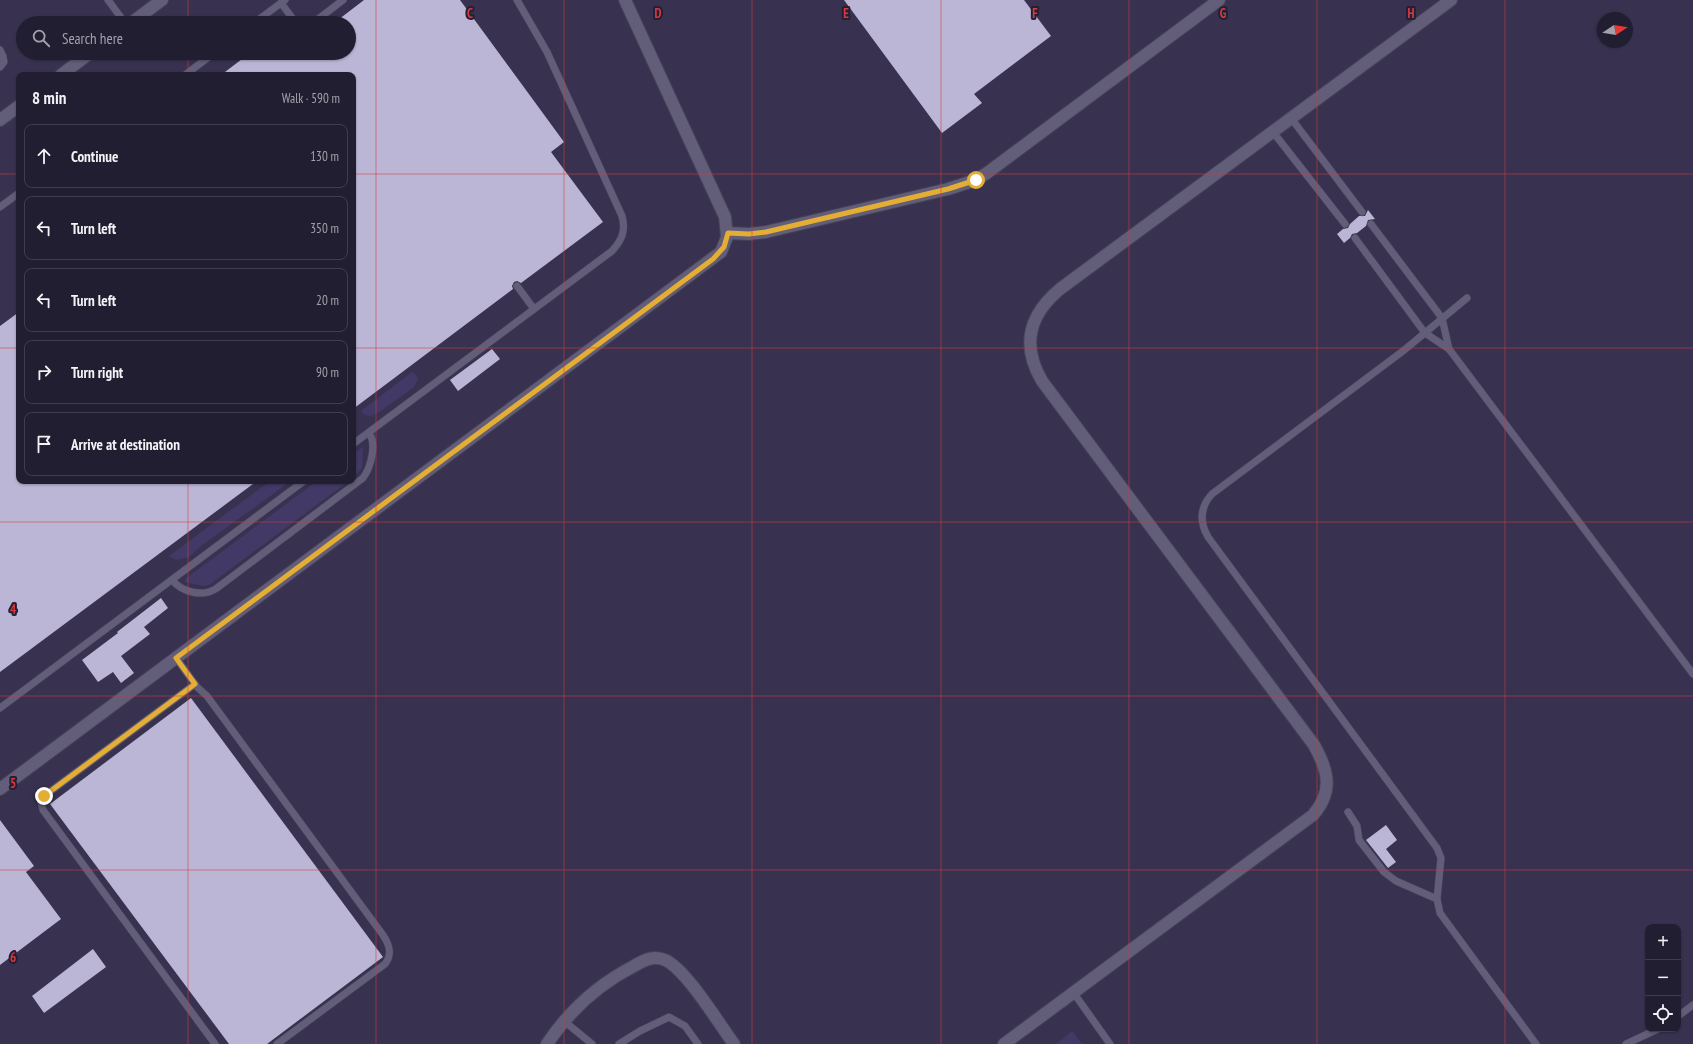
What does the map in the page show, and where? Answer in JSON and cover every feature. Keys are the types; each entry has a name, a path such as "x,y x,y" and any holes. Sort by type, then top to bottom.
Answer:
{"street":[{"path":"140,16 162,0"},
{"path":"0,789 713,259 724,247 728,233 722,208 625,0"},
{"path":"728,233 749,234 766,232 948,189 976,180 1219,0"},
{"path":"1004,1044 1313,815 1320,806 1325,795 1327,785 1326,771 1314,745 1042,381 1037,372 1031,353 1031,332 1034,322 1038,313 1050,298 1451,0"},
{"path":"65,72 81,60"},
{"path":"0,120 16,108"},
{"path":"547,1044 564,1022 589,996 608,981 643,961 653,958 659,958 671,963 679,970 734,1044"}],"lane":[{"path":"108,0 120,16"},
{"path":"321,16 343,0"},
{"path":"356,441 369,433 612,251 622,239 624,226 622,216 547,52 517,0"},
{"path":"263,16 283,1 292,16"},
{"path":"0,50 4,56 4,62 0,67"},
{"path":"189,72 205,60"},
{"path":"1291,118 1362,212"},
{"path":"1273,132 1344,224"},
{"path":"0,208 16,195"},
{"path":"1371,224 1442,318 1449,349"},
{"path":"1355,238 1425,333 1449,349 1693,674"},
{"path":"517,286 534,309"},
{"path":"1467,298 1397,356 1212,494 1205,504 1202,524 1208,537 1437,848 1440,858 1437,899 1443,919 1536,1044"},
{"path":"356,483 363,478 368,471 371,458 372,440 369,433"},
{"path":"0,708 300,484"},
{"path":"172,580 183,590 202,593 214,591 355,484"},
{"path":"176,658 195,684 207,696 378,928 389,948 389,957 385,964 278,1044"},
{"path":"195,684 44,796 40,802 43,810 215,1044"},
{"path":"1348,812 1357,826 1359,840 1384,872 1396,881 1437,899"},
{"path":"1073,992 1110,1044"},
{"path":"1681,1014 1693,1004"},
{"path":"619,1044 640,1031 669,1017 685,1026 698,1044"},
{"path":"564,1022 592,1044"},
{"path":"1626,1044 1652,1032"}],"shaded area":[{"path":"0,0 1693,0 1693,1044 0,1044"},
{"path":"412,372 418,379 414,387 378,413 371,416 365,415 361,411"},
{"path":"363,447 362,468 356,475 356,452"},
{"path":"266,484 287,484 201,546 189,557 176,560 169,556"},
{"path":"313,484 345,484 209,585 203,586 185,582 185,579"},
{"path":"1072,1031 1082,1044 1056,1044"}],"building":[{"path":"364,0 460,0 564,142 551,152 603,222 521,283 517,281 514,282 512,286 513,289 356,407 356,72 225,72 241,60 356,60 356,16 343,16"},
{"path":"844,0 1024,0 1051,36 974,94 982,103 942,133"},
{"path":"1368,210 1375,219 1368,220 1366,226 1357,233 1352,234 1344,243 1337,234 1343,229 1348,228 1350,224 1359,216 1365,216"},
{"path":"16,314 16,484 253,484 0,672 0,326"},
{"path":"492,349 500,359 458,391 450,380"},
{"path":"161,598 168,608 144,627 150,634 121,656 134,673 121,683 113,672 98,682 82,660"},
{"path":"191,698 383,957 267,1044 229,1044 50,804"},
{"path":"0,820 34,866 26,872 61,919 0,965"},
{"path":"1386,825 1397,840 1386,849 1396,862 1388,868 1366,840"},
{"path":"93,949 106,967 44,1013 32,996"}],"route":[{"path":"44,796 195,684 176,658 713,259 724,247 728,233 759,234 948,189 976,180"}]}
